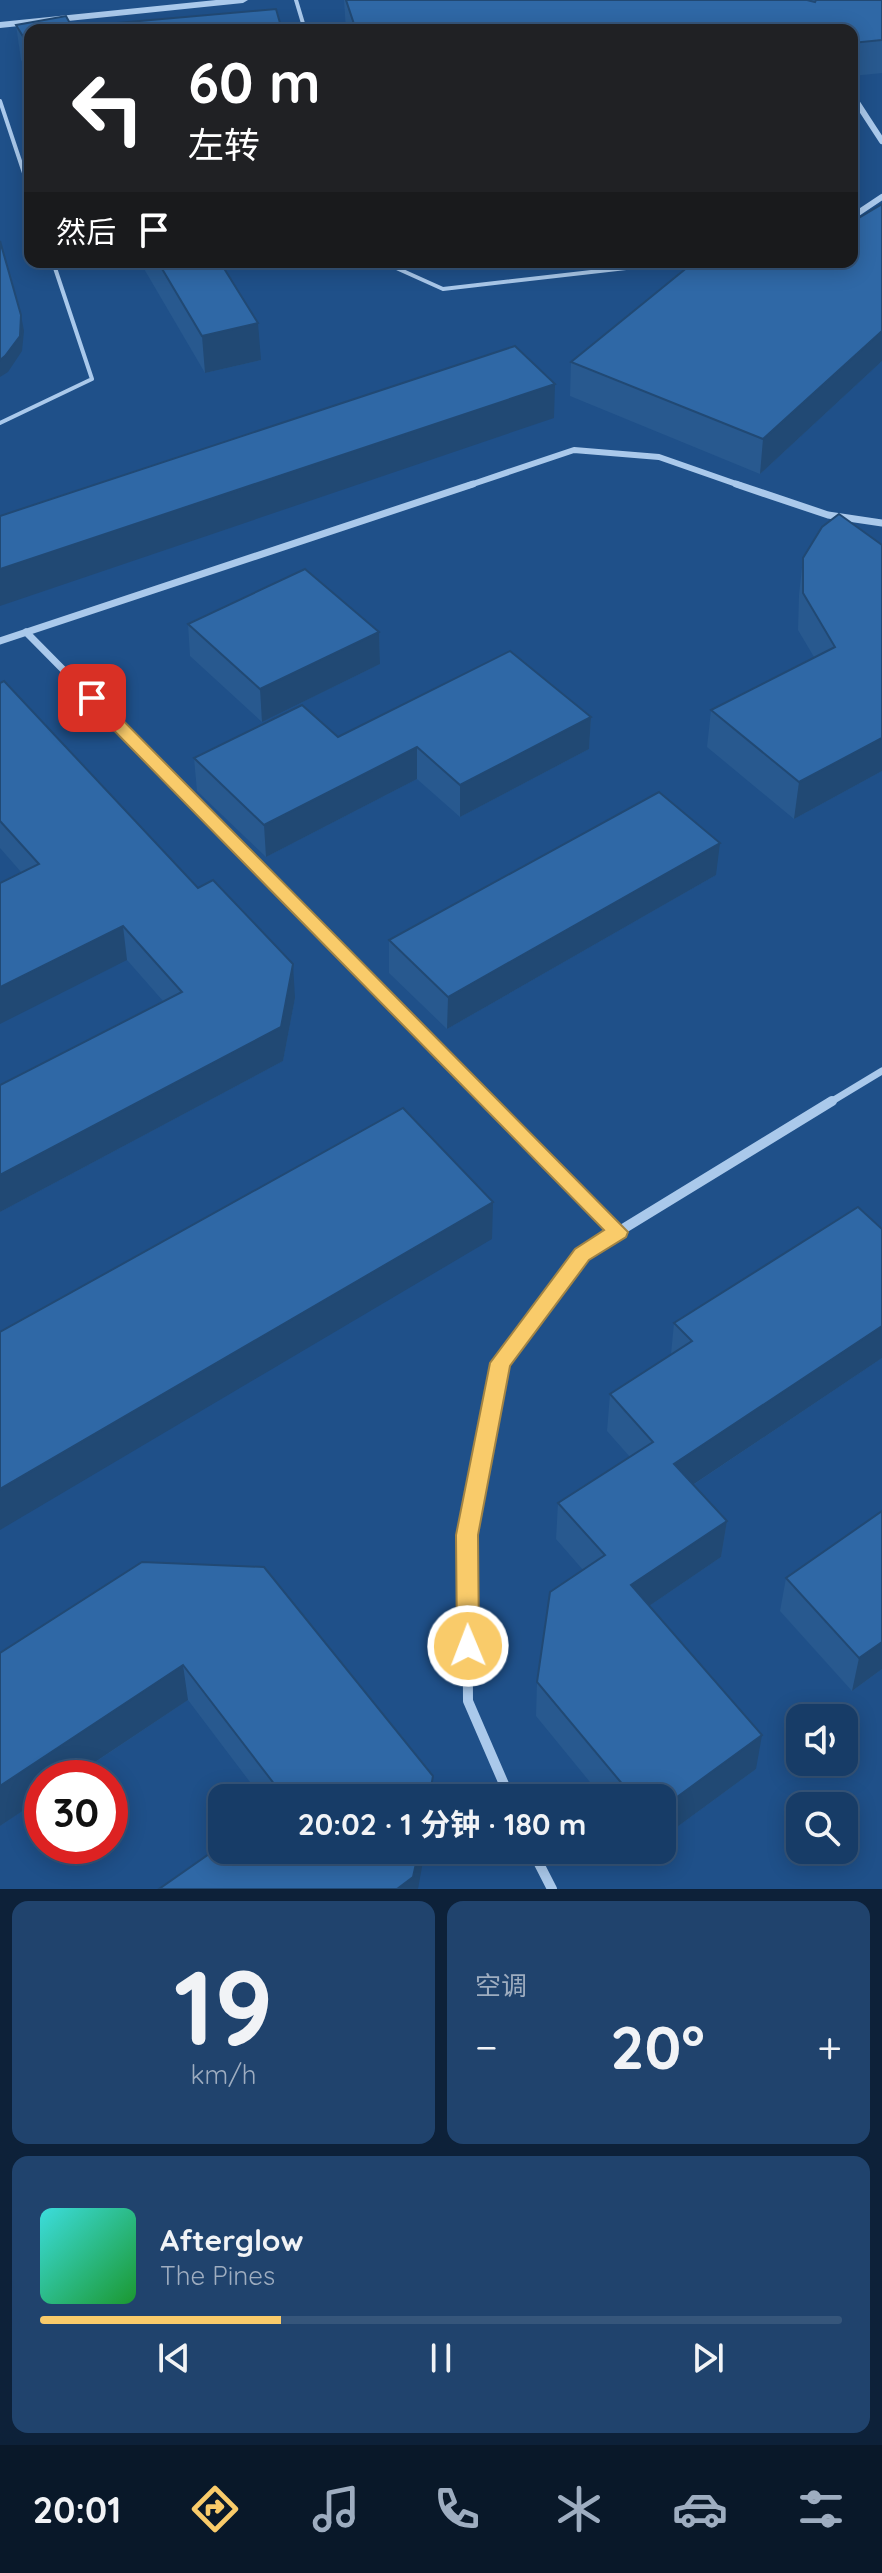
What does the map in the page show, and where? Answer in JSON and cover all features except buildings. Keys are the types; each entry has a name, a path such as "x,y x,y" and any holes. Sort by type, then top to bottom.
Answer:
{"street":[{"path":"0,25 243,0"},
{"path":"858,104 882,141"},
{"path":"858,213 882,197"},
{"path":"0,641 574,450 622,450 669,459 829,515 882,523"},
{"path":"26,632 618,1232"},
{"path":"504,1784 468,1701 467,1535 500,1363 582,1254 882,1071"},
{"path":"539,1864 552,1889"}],"lane":[{"path":"296,0 303,24"},
{"path":"0,101 24,173"},
{"path":"0,423 92,379 55,268"},
{"path":"396,268 443,289 626,268"}],"route":[{"path":"92,698 618,1232 582,1254 500,1363 467,1535 468,1646"}]}
